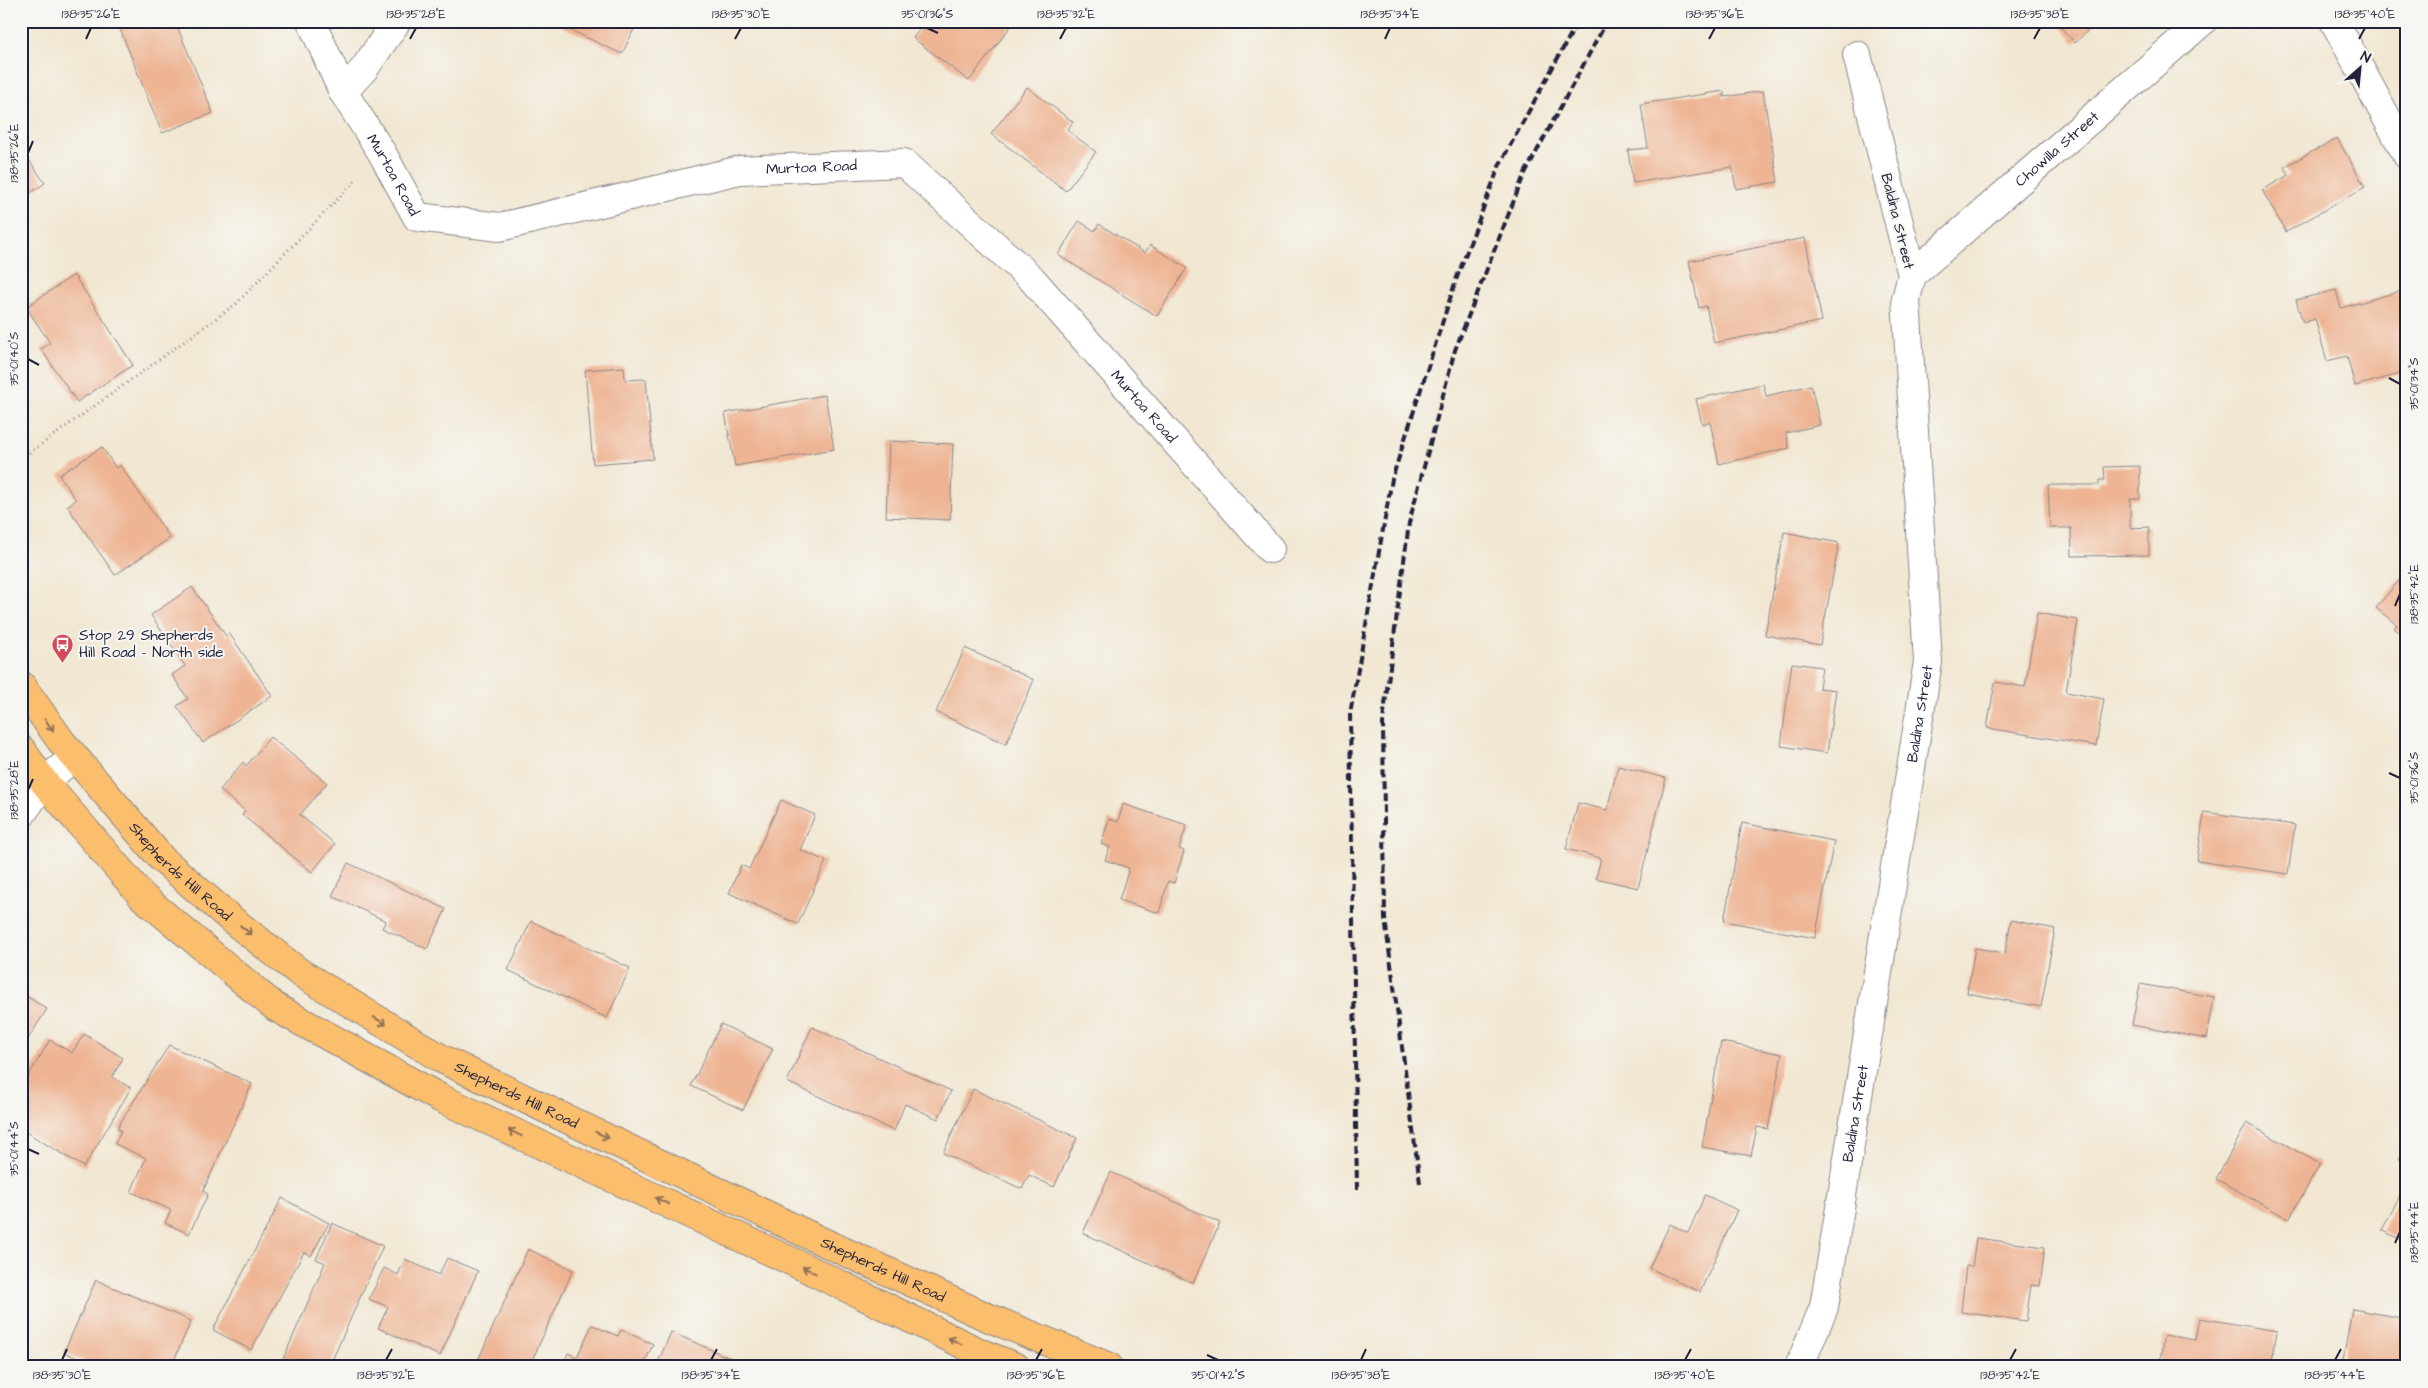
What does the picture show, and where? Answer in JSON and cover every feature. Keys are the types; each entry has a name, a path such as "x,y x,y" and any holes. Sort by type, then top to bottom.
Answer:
{"main road":[{"name":"Shepherds Hill Road","path":"21,685 74,756 162,859 231,919 299,972 442,1059 828,1244 987,1317 1109,1367"},
{"name":"Shepherds Hill Road","path":"21,749 44,782 142,897 275,1007 440,1098 806,1268 981,1360 1016,1367"}],"street":[{"name":"Murtoa Road","path":"311,21 343,92 382,153 417,217 500,227 740,170 904,163 1031,278 1270,549"},
{"path":"343,92 364,70 397,21"},
{"name":"Chowilla Street","path":"1912,275 2203,21"},
{"path":"2334,21 2407,155"},
{"name":"Baldina Street","path":"1799,1367 1824,1307 1928,662 1906,299 1912,275 1857,55"},
{"path":"21,815 44,782 74,756"}],"path":[{"path":"21,459 236,304 382,153"}],"building":[{"path":"126,21 175,21 213,113 162,133 118,24"},
{"path":"551,21 638,21 622,54"},
{"path":"817,21 845,21 843,28"},
{"path":"926,21 1005,21 1011,26 969,81 913,38"},
{"path":"2055,21 2098,21 2075,43"},
{"path":"1027,87 1073,122 1067,130 1096,152 1066,191 991,134"},
{"path":"1724,91 1724,97 1763,91 1778,182 1736,189 1732,167 1633,183 1628,150 1648,148 1641,104"},
{"path":"2337,138 2365,187 2286,232 2262,190 2289,175 2284,167"},
{"path":"24,153 45,183 21,199 21,155"},
{"path":"1079,221 1095,231 1099,224 1145,253 1150,245 1187,268 1157,316 1058,255"},
{"path":"1805,238 1822,321 1714,343 1706,306 1699,308 1689,261"},
{"path":"74,275 133,365 77,402 41,349 50,343 26,307"},
{"path":"2336,290 2341,308 2401,291 2407,312 2407,372 2355,386 2347,356 2327,361 2315,319 2303,323 2296,300"},
{"path":"624,367 625,380 646,379 653,459 593,464 585,370"},
{"path":"1763,384 1766,396 1811,385 1820,425 1786,433 1789,448 1719,464 1710,422 1702,424 1696,399"},
{"path":"825,395 834,449 735,466 725,413"},
{"path":"889,441 953,444 950,520 886,517"},
{"path":"102,447 116,468 120,465 170,538 115,575 67,506 76,500 59,475"},
{"path":"2140,466 2140,499 2130,499 2130,528 2149,527 2149,555 2072,556 2071,528 2050,528 2048,485 2099,485 2099,480 2105,480 2104,467"},
{"path":"1784,532 1839,543 1820,645 1765,635"},
{"path":"2407,571 2407,639 2394,628 2397,625 2376,608"},
{"path":"192,587 226,636 229,633 272,696 203,743 177,706 188,699 172,675 185,666 151,615"},
{"path":"2037,613 2078,620 2066,692 2104,699 2096,746 1987,728 1995,682 2025,687"},
{"path":"965,648 1034,680 1006,744 936,712"},
{"path":"1792,663 1822,667 1819,688 1836,690 1827,753 1781,746"},
{"path":"270,737 327,783 300,815 335,844 312,872 242,815 245,811 220,790 243,762 246,766"},
{"path":"1618,766 1666,778 1638,888 1596,878 1601,858 1566,849 1578,803 1607,810"},
{"path":"781,800 815,815 800,850 826,861 798,924 729,893 741,865 749,869"},
{"path":"1123,804 1187,825 1179,849 1184,851 1174,883 1168,881 1159,913 1119,900 1129,868 1105,860 1110,847 1101,844 1109,819 1118,822"},
{"path":"2204,812 2295,825 2288,874 2197,861"},
{"path":"1742,823 1834,841 1815,938 1724,921"},
{"path":"348,863 446,909 427,949 382,928 386,921 332,896"},
{"path":"2011,920 2055,929 2041,1007 1967,993 1975,948 2005,953"},
{"path":"531,921 630,968 607,1018 508,970"},
{"path":"2140,984 2214,997 2207,1039 2132,1025"},
{"path":"21,993 47,1009 21,1050"},
{"path":"721,1024 773,1049 743,1110 691,1086"},
{"path":"812,1027 951,1091 938,1119 905,1104 894,1131 787,1082"},
{"path":"84,1034 123,1058 112,1077 131,1088 84,1167 21,1129 21,1088 50,1040 72,1053"},
{"path":"1721,1042 1782,1054 1768,1129 1757,1127 1751,1156 1702,1147"},
{"path":"169,1045 252,1084 203,1191 208,1194 189,1234 165,1223 171,1210 131,1192 146,1158 115,1144 121,1130 117,1128"},
{"path":"973,1089 1077,1138 1054,1187 1029,1175 1022,1189 943,1153"},
{"path":"2247,1123 2320,1164 2289,1219 2216,1179"},
{"path":"2407,1143 2407,1162 2399,1158"},
{"path":"1111,1172 1220,1223 1193,1283 1083,1233"},
{"path":"2407,1182 2407,1243 2382,1230"},
{"path":"1705,1195 1737,1210 1700,1292 1649,1268 1670,1224 1688,1233"},
{"path":"282,1198 329,1223 311,1256 304,1252 251,1350 213,1330"},
{"path":"332,1223 383,1246 329,1367 288,1367 281,1364 325,1263 316,1259"},
{"path":"1976,1238 2045,1247 2040,1286 2031,1285 2026,1321 1961,1312 1966,1266 1972,1267"},
{"path":"528,1249 573,1270 529,1367 475,1367"},
{"path":"447,1258 478,1271 440,1356 378,1328 388,1307 369,1299 384,1268 398,1275 405,1259 439,1275"},
{"path":"96,1280 191,1321 171,1367 97,1367 64,1352"},
{"path":"2352,1309 2407,1319 2407,1367 2342,1367"},
{"path":"2199,1318 2277,1331 2271,1367 2159,1367 2164,1335 2195,1340"},
{"path":"592,1325 618,1336 621,1330 653,1344 643,1367 562,1367 568,1353 577,1357"},
{"path":"671,1332 750,1367 656,1367"}],"railway":[{"path":"1357,1190 1350,714 1392,479 1456,280 1500,164 1578,21"},
{"path":"1420,1183 1385,919 1383,720 1409,523 1455,350 1524,175 1607,21"}],"place":[{"name":"Stop 29 Shepherds Hill Road - North side","path":"63,663"}]}
